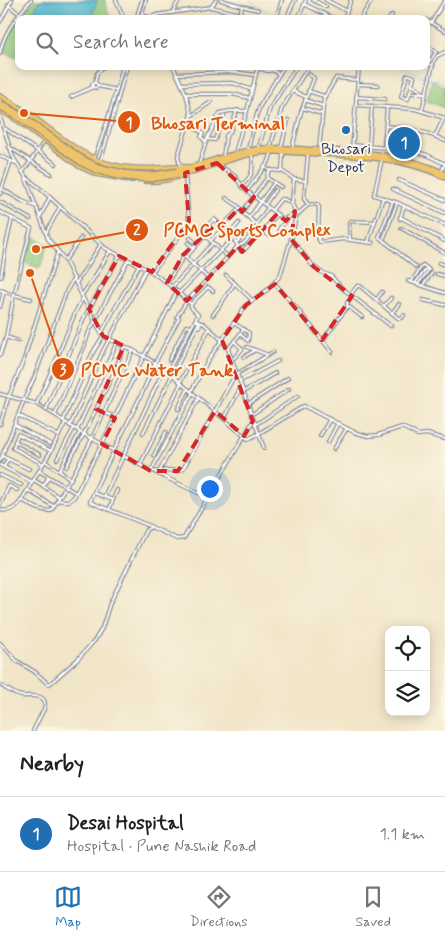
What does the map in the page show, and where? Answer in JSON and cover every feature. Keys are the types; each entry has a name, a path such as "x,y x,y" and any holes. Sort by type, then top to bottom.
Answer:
{"highway":[{"path":"0,103 24,117 83,160 125,173 151,175 178,171 184,173 259,149 292,149 352,154 416,165 443,174"},
{"path":"0,109 22,120 81,163 98,170 125,177 151,179 234,154 271,150"},
{"path":"282,150 308,153 370,154 422,164 443,174"}],"main road":[{"path":"0,96 18,106 85,154 100,162 134,169 178,171"},
{"path":"0,109 79,166 96,174 124,180 151,181 178,177 184,173"},
{"path":"44,142 53,131"}],"street":[{"path":"0,22 12,0"},
{"path":"8,5 20,14 31,0"},
{"path":"116,0 122,15"},
{"path":"137,15 142,0"},
{"path":"142,15 146,0"},
{"path":"172,13 180,0"},
{"path":"211,7 216,0"},
{"path":"221,0 258,10"},
{"path":"277,15 282,0"},
{"path":"288,15 295,0"},
{"path":"300,15 306,0"},
{"path":"313,0 326,7"},
{"path":"326,0 347,11"},
{"path":"346,15 351,0"},
{"path":"363,15 372,0"},
{"path":"445,0 431,23 445,30"},
{"path":"304,4 327,15"},
{"path":"240,14 242,6"},
{"path":"156,15 211,7 244,15"},
{"path":"0,53 5,36 15,20"},
{"path":"0,37 5,36"},
{"path":"430,48 436,52 430,61"},
{"path":"422,110 435,58 445,52"},
{"path":"93,87 92,85 95,83 97,74 100,70"},
{"path":"89,171 110,117 122,70"},
{"path":"96,174 126,70"},
{"path":"175,70 186,94 191,116 178,156 178,171"},
{"path":"234,154 257,70"},
{"path":"272,70 279,74"},
{"path":"241,185 251,176 250,152 257,114 282,70"},
{"path":"259,149 270,108 294,70"},
{"path":"352,154 359,70"},
{"path":"177,74 233,72 256,75"},
{"path":"247,191 270,160 279,114 305,72 314,77 302,108 292,149"},
{"path":"406,76 414,77 412,85 408,98 401,97 406,76"},
{"path":"320,150 324,96 336,78 358,80"},
{"path":"95,83 98,86"},
{"path":"181,84 231,83 252,90"},
{"path":"357,84 378,85"},
{"path":"412,85 425,94"},
{"path":"71,98 98,86 117,90"},
{"path":"293,91 305,99 323,106"},
{"path":"308,91 324,96"},
{"path":"410,93 425,94"},
{"path":"186,94 232,94 250,98"},
{"path":"356,97 385,99"},
{"path":"191,116 211,102"},
{"path":"356,106 422,110 444,118 435,136"},
{"path":"370,154 372,106"},
{"path":"384,147 387,107"},
{"path":"302,108 322,114"},
{"path":"199,165 207,140 220,113 236,110 247,111"},
{"path":"223,158 226,136 230,132 236,110"},
{"path":"188,124 203,133 201,137 207,140 215,140 224,115"},
{"path":"0,117 13,157 25,176 101,244 119,256 152,272 191,304 191,307 198,315 168,371"},
{"path":"282,171 282,150 288,120"},
{"path":"386,126 409,129 435,136 445,141"},
{"path":"3,127 56,164"},
{"path":"22,173 44,142"},
{"path":"352,145 409,150 427,155 445,164 443,174"},
{"path":"9,146 51,174"},
{"path":"407,160 409,150"},
{"path":"308,153 304,199 308,205"},
{"path":"0,156 16,163"},
{"path":"382,159 375,196 398,203 445,225"},
{"path":"0,194 11,161"},
{"path":"217,164 236,177 247,191 286,221 279,229"},
{"path":"264,167 282,171 294,179 306,181"},
{"path":"242,212 271,170"},
{"path":"152,272 189,222 184,173"},
{"path":"0,510 14,510 28,490 59,436 92,354 103,336 65,260 50,242 25,176"},
{"path":"267,178 281,187"},
{"path":"294,179 292,204 297,215"},
{"path":"399,180 445,200"},
{"path":"249,218 274,183"},
{"path":"2,188 22,201 36,207"},
{"path":"393,188 445,213"},
{"path":"265,205 275,190"},
{"path":"40,217 50,197"},
{"path":"226,198 238,206 242,212 268,235"},
{"path":"368,242 383,198"},
{"path":"272,210 281,199 292,204"},
{"path":"393,201 379,237 416,267"},
{"path":"0,202 30,218"},
{"path":"384,238 398,203"},
{"path":"178,409 208,360 246,305 267,290 281,274 295,220 297,215 308,205 317,204 319,207 319,241 350,239 372,243"},
{"path":"404,206 400,218 445,241"},
{"path":"46,233 60,207"},
{"path":"172,287 240,208"},
{"path":"236,243 268,208"},
{"path":"283,219 289,217 295,211"},
{"path":"0,212 31,228 14,295 6,337 0,355"},
{"path":"202,232 214,219 230,233 243,251 263,231 276,214"},
{"path":"1,277 12,219"},
{"path":"350,239 350,222 374,222"},
{"path":"230,233 239,223"},
{"path":"196,227 228,257"},
{"path":"253,421 184,538 177,539 90,502 155,364 180,318 177,316 187,301 208,278 259,227"},
{"path":"401,228 445,253"},
{"path":"167,284 181,259 184,256 186,257 205,236"},
{"path":"65,260 81,238"},
{"path":"190,238 197,244"},
{"path":"74,278 67,290 0,463 4,467 43,486 58,499 68,502 72,500 102,444 144,356 178,292 233,238"},
{"path":"291,240 314,268 331,276 351,295 391,326"},
{"path":"188,243 194,248"},
{"path":"76,283 101,244"},
{"path":"36,404 82,297 110,250"},
{"path":"0,424 26,352 58,251"},
{"path":"46,410 89,309 119,256"},
{"path":"186,257 208,278"},
{"path":"55,415 95,321 128,260"},
{"path":"439,263 445,265"},
{"path":"102,332 139,265"},
{"path":"417,284 429,270 423,265 410,281 417,284 445,293"},
{"path":"70,426 103,351 146,269"},
{"path":"423,286 432,273"},
{"path":"437,274 445,276"},
{"path":"226,275 252,300"},
{"path":"213,315 235,283"},
{"path":"274,283 332,352"},
{"path":"322,340 348,306 351,295 359,286 392,313 400,318 404,315"},
{"path":"191,304 208,287 213,291"},
{"path":"0,290 31,299"},
{"path":"0,307 4,291"},
{"path":"376,300 382,292"},
{"path":"384,306 391,298"},
{"path":"423,300 445,306"},
{"path":"392,313 399,304"},
{"path":"348,306 362,317"},
{"path":"143,433 199,322 195,320"},
{"path":"199,327 202,323 222,340 228,349 264,448"},
{"path":"234,323 250,334 248,341 240,334"},
{"path":"169,360 186,326 191,327"},
{"path":"140,465 209,329"},
{"path":"228,349 244,330"},
{"path":"103,336 133,350 168,371 248,439 303,406 358,434 373,436 402,428 418,435 427,434 445,439"},
{"path":"6,337 18,341"},
{"path":"234,341 242,349 234,358"},
{"path":"59,471 117,342"},
{"path":"66,467 116,368 124,346"},
{"path":"247,347 268,355"},
{"path":"22,500 38,509 47,511 50,511 54,506 92,438 133,350"},
{"path":"244,357 255,350"},
{"path":"151,471 169,470 176,472 182,469 237,373 274,352"},
{"path":"240,382 278,361"},
{"path":"104,497 164,369"},
{"path":"243,392 275,373"},
{"path":"248,405 288,378"},
{"path":"224,419 241,387"},
{"path":"251,415 288,389"},
{"path":"151,471 190,391"},
{"path":"0,394 36,404 78,431 123,456 207,497"},
{"path":"255,425 298,396"},
{"path":"159,472 198,398"},
{"path":"96,409 115,418"},
{"path":"18,414 59,436"},
{"path":"320,436 330,419"},
{"path":"14,424 50,444"},
{"path":"328,442 338,424"},
{"path":"21,428 13,448 43,464"},
{"path":"57,458 74,428"},
{"path":"334,449 347,428"},
{"path":"154,455 166,432"},
{"path":"18,434 51,451"},
{"path":"15,441 40,455"},
{"path":"2,456 29,470"},
{"path":"4,467 8,459"},
{"path":"45,461 70,479"},
{"path":"39,470 76,493"},
{"path":"0,475 21,485"},
{"path":"43,486 49,477"},
{"path":"0,505 9,486 17,490"},
{"path":"28,490 54,506"},
{"path":"109,510 117,490"},
{"path":"94,493 113,500"},
{"path":"0,643 17,661 35,672 47,683 52,682 77,660 95,640 130,562 146,530 151,527"},
{"path":"0,685 22,696 38,696 44,701 44,710 34,731"}],"highlighted area":[{"path":"217,163 254,197 242,212 239,208 222,226 218,222 183,255 167,283 187,301 238,246 242,252 277,214 286,221 295,211 291,239 314,267 352,296 322,340 275,284 246,305 222,340 253,421 244,436 215,411 178,471 151,471 102,444 115,418 96,409 124,346 103,336 89,309 119,256 152,272 189,221 185,173"}],"green space":[{"path":"34,0 105,0 109,15 22,15"},
{"path":"15,24 15,57 5,53 6,44"},
{"path":"432,80 445,87 445,108 427,101"},
{"path":"31,235 47,245 40,268 24,263"}],"water":[{"path":"40,0 97,0 91,15 34,15"}],"waterway":[{"path":"250,0 270,15"},
{"path":"409,70 445,84"}],"place":[{"name":"Bhosari Terminal","path":"24,113"},
{"name":"Bhosari Depot","path":"346,130"},
{"name":"Desai Hospital","path":"404,143"},
{"name":"PCMC Sports Complex","path":"36,249"},
{"name":"PCMC Water Tank","path":"30,273"}]}
